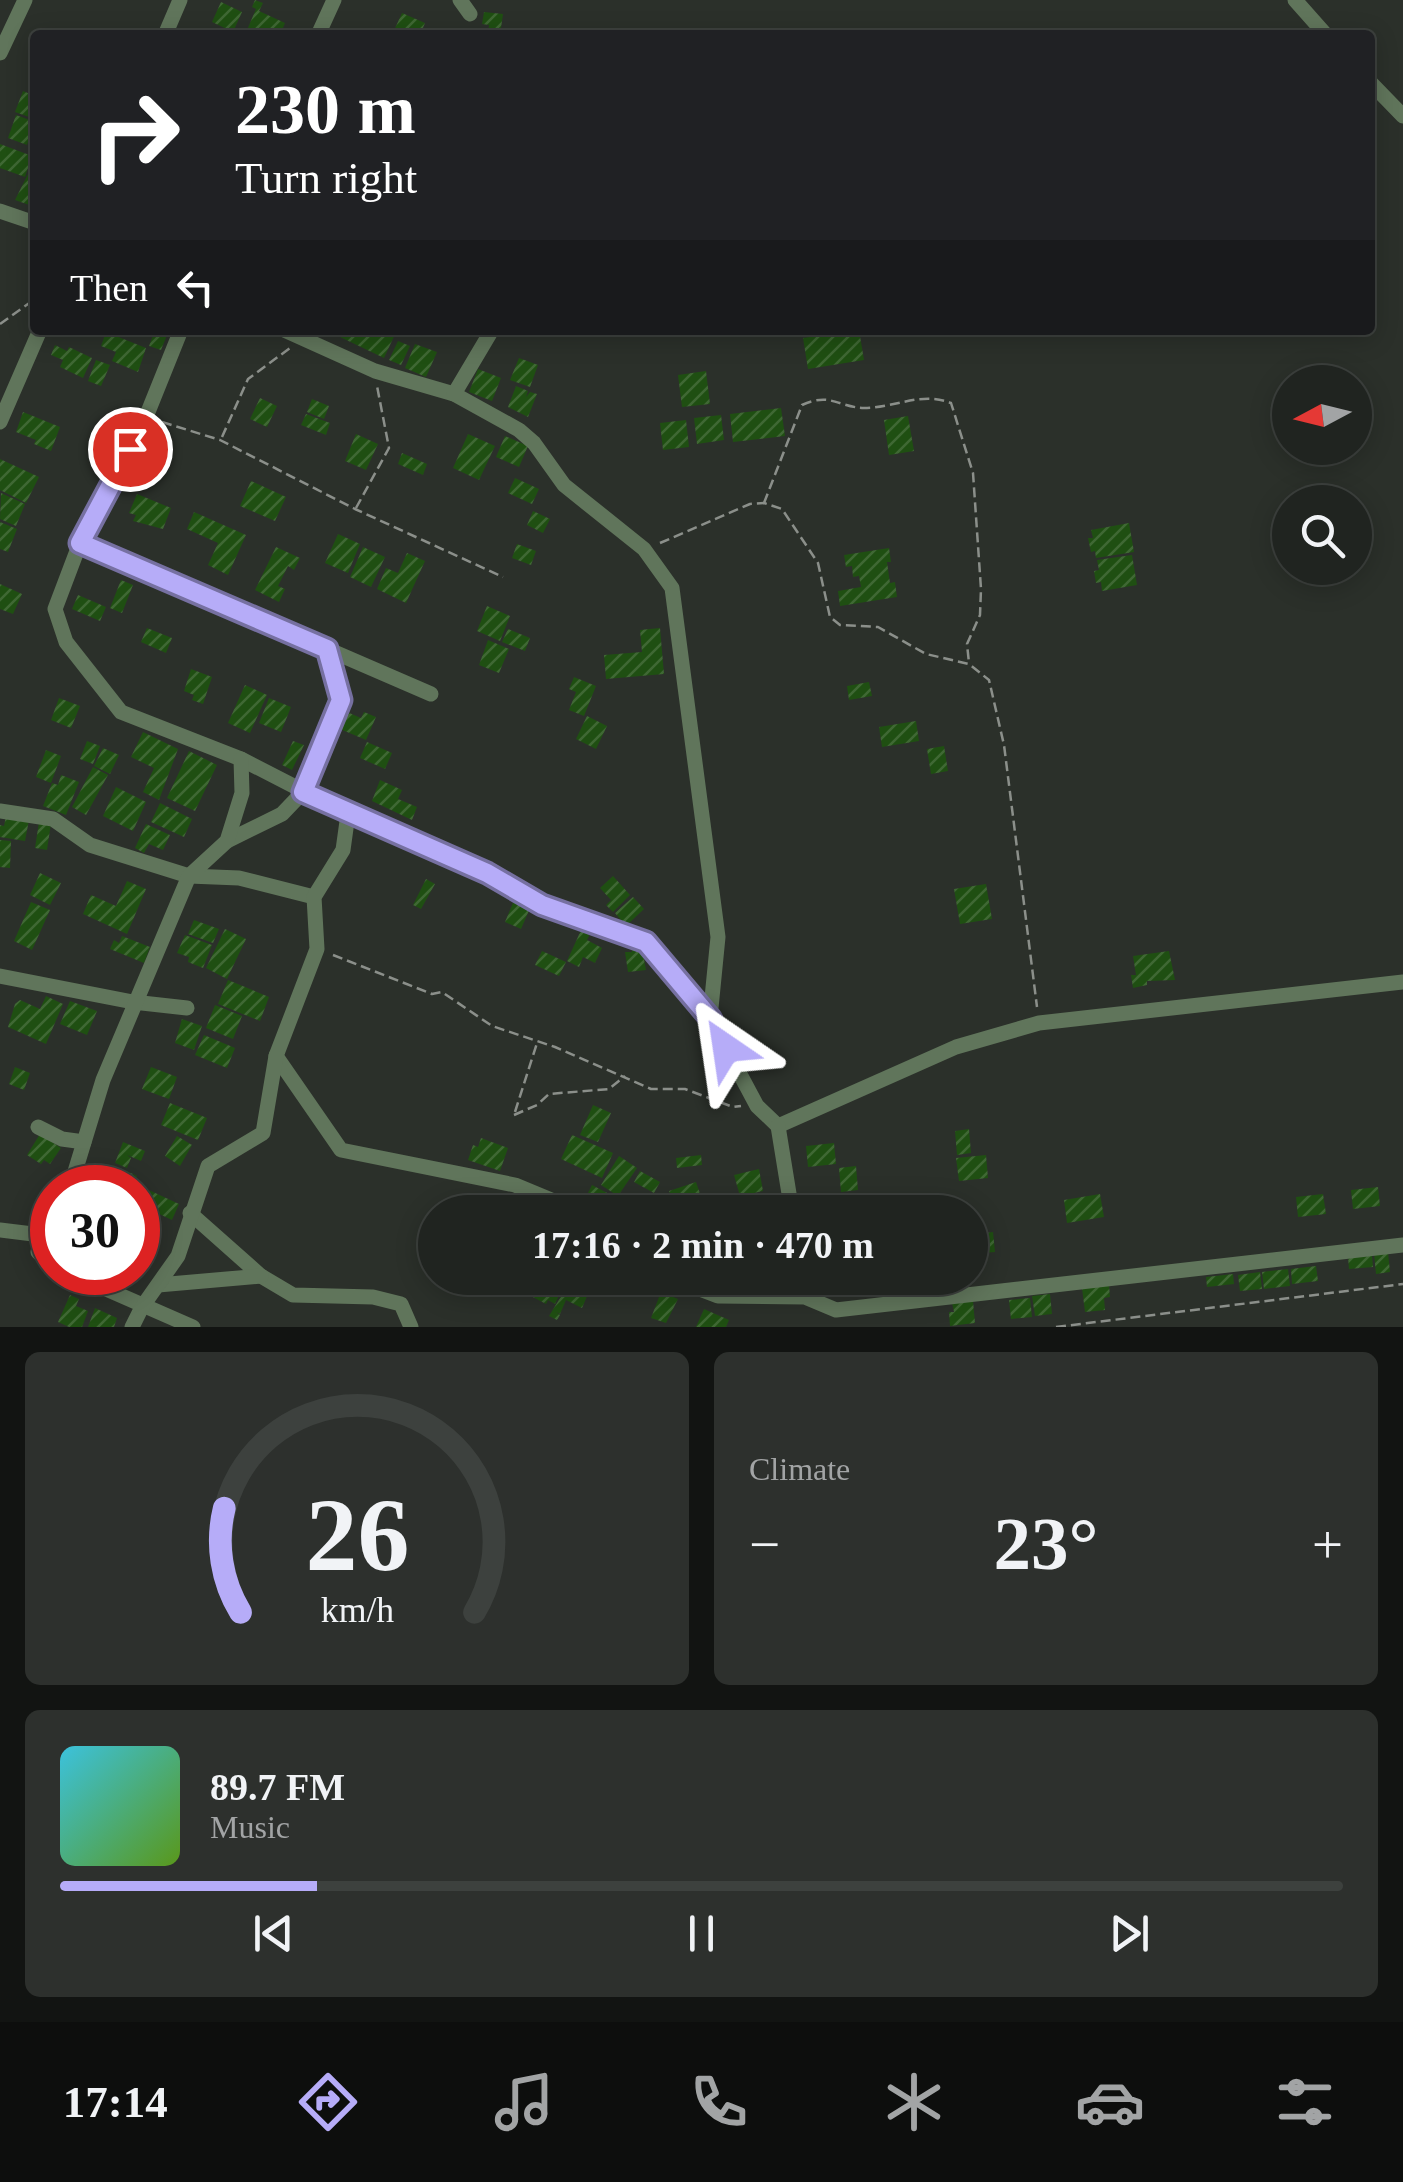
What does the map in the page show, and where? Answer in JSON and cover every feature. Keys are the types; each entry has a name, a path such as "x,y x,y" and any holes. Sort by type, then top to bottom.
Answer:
{"street":[{"path":"0,53 25,0"},
{"path":"167,30 180,0"},
{"path":"320,30 334,0"},
{"path":"1295,0 1322,30"},
{"path":"1375,87 1403,116"},
{"path":"0,211 30,221"},
{"path":"0,422 38,335"},
{"path":"180,335 146,418 80,543 55,609 66,642 121,712 240,758 348,814 487,873 542,905 646,942 710,1018 758,1106 778,1126 789,1195"},
{"path":"296,335 374,371 454,394 519,430 534,442 564,485 644,550 672,588 718,937 710,1018"},
{"path":"454,394 489,335"},
{"path":"80,543 431,694"},
{"path":"77,1165 102,1080 189,876 227,841 282,814 303,792 341,700 327,649"},
{"path":"227,841 242,793 240,758"},
{"path":"0,811 53,820 90,844 189,876 239,878 314,897"},
{"path":"160,1282 187,1235 190,1213 208,1166 263,1132 276,1056 317,949 314,897 342,850 348,814"},
{"path":"0,976 133,1002 187,1008"},
{"path":"778,1126 956,1047 1039,1023 1403,982"},
{"path":"276,1056 341,1150 514,1186 537,1195"},
{"path":"38,1127 62,1140 84,1142"},
{"path":"190,1213 261,1276 293,1294 373,1296 401,1304 412,1327"},
{"path":"0,1230 30,1234"},
{"path":"715,1295 805,1297 836,1310 1403,1245"},
{"path":"160,1285 261,1276"},
{"path":"117,1295 193,1327"},
{"path":"132,1327 151,1295"}],"path":[{"path":"0,324 30,303"},
{"path":"220,440 248,378 304,338"},
{"path":"355,509 389,448 374,371"},
{"path":"764,504 802,405 821,397 863,408 935,396 951,403 973,473 980,570 980,615 966,644 969,664"},
{"path":"146,418 220,440 355,509 503,576"},
{"path":"644,550 750,504 782,510 818,563 830,617 840,625 878,627 926,654 969,664 989,680 1004,745 1039,1023"},
{"path":"317,949 432,994 442,992 492,1026 651,1090 685,1090 733,1106 758,1106"},
{"path":"538,1042 514,1115 537,1105 549,1094 609,1089 624,1076"},
{"path":"1056,1327 1403,1284"}],"building":[{"path":"255,0 263,3 259,11 285,23 282,30 247,30 256,9 252,7"},
{"path":"221,2 242,12 234,30 212,22"},
{"path":"484,12 503,14 501,28 510,30 488,30 489,25 482,24"},
{"path":"402,13 425,23 422,30 394,30"},
{"path":"23,91 30,94 30,117 15,112"},
{"path":"16,115 30,120 27,145 8,138"},
{"path":"0,144 30,155 25,177 0,168"},
{"path":"30,170 30,205 15,200"},
{"path":"105,335 114,335 146,348 138,372 112,361 116,352 101,346"},
{"path":"153,335 167,335 161,350 149,346"},
{"path":"341,335 395,335 384,358"},
{"path":"860,335 864,360 808,369 803,338"},
{"path":"398,341 410,346 401,365 389,360"},
{"path":"415,344 437,352 426,377 405,368"},
{"path":"55,345 92,358 83,378 60,367 63,360 51,355"},
{"path":"519,358 538,365 530,387 510,380"},
{"path":"96,360 110,365 101,386 88,381"},
{"path":"478,369 501,378 492,401 469,392"},
{"path":"706,371 710,404 682,407 678,375"},
{"path":"516,386 528,391 526,397 530,392 537,394 528,417 508,407"},
{"path":"260,398 277,406 267,427 250,419"},
{"path":"312,399 329,406 324,419 307,412"},
{"path":"781,408 785,436 733,442 730,414"},
{"path":"23,412 60,427 51,451 16,432"},
{"path":"306,414 330,423 326,435 301,425"},
{"path":"721,415 724,440 697,444 694,418"},
{"path":"908,416 914,451 889,455 884,420"},
{"path":"686,420 689,447 663,450 660,423"},
{"path":"356,434 378,444 366,470 345,461"},
{"path":"468,434 495,446 479,480 453,468"},
{"path":"505,436 528,446 519,467 496,457"},
{"path":"402,453 427,464 423,475 398,464"},
{"path":"0,459 39,477 26,503 0,490"},
{"path":"515,478 539,489 532,504 508,493"},
{"path":"251,481 286,497 275,521 240,506"},
{"path":"1,493 25,504 16,526 0,519"},
{"path":"137,494 171,508 163,529 133,521 136,515 129,513"},
{"path":"533,511 550,519 543,533 527,525"},
{"path":"194,512 246,535 228,575 208,565 218,543 187,529"},
{"path":"0,522 17,529 8,552 0,549"},
{"path":"1129,523 1134,552 1096,558 1088,538 1093,538 1091,530"},
{"path":"338,534 360,544 348,573 325,563"},
{"path":"517,544 536,551 531,565 512,558"},
{"path":"276,547 300,558 294,570 288,566 278,586 285,589 279,602 255,590"},
{"path":"363,547 385,557 371,587 350,577"},
{"path":"889,548 890,583 895,582 897,597 840,606 838,591 861,587 859,576 853,577 852,566 846,567 844,555"},
{"path":"407,553 425,561 406,603 377,589 386,568 398,573"},
{"path":"1132,555 1137,585 1102,591 1094,571 1099,570 1097,560"},
{"path":"121,580 133,585 122,613 110,608"},
{"path":"0,584 22,594 13,614 0,609"},
{"path":"78,595 106,607 100,621 72,609"},
{"path":"487,606 510,616 500,641 477,631"},
{"path":"147,628 172,638 166,653 141,642"},
{"path":"660,628 664,674 606,679 604,655 642,652 640,630"},
{"path":"508,629 530,638 525,651 502,642"},
{"path":"488,640 509,649 499,673 479,665"},
{"path":"191,669 212,677 203,704 184,691"},
{"path":"574,677 596,686 584,716 569,710 576,692 569,689"},
{"path":"869,682 872,696 849,700 847,686"},
{"path":"245,685 267,695 250,733 228,723"},
{"path":"59,698 80,706 71,728 51,720"},
{"path":"269,698 291,707 281,732 259,723"},
{"path":"347,712 361,718 364,712 376,717 366,740 340,729"},
{"path":"587,716 607,726 596,749 576,739"},
{"path":"916,721 919,741 882,747 879,727"},
{"path":"143,732 178,749 159,800 143,792 154,768 131,757"},
{"path":"87,741 100,746 93,764 80,759"},
{"path":"293,741 304,745 292,770 282,765"},
{"path":"367,742 392,753 385,769 360,758"},
{"path":"944,746 948,771 931,774 927,749"},
{"path":"103,748 119,755 110,774 94,766"},
{"path":"46,750 61,756 51,783 36,777"},
{"path":"189,751 217,765 195,811 167,798"},
{"path":"93,767 108,775 86,815 72,807"},
{"path":"61,775 79,782 66,815 43,806 52,783 58,785"},
{"path":"380,780 402,790 398,799 417,807 412,820 372,801"},
{"path":"116,787 146,802 133,831 103,816"},
{"path":"160,803 192,819 184,837 151,822"},
{"path":"6,816 29,820 25,841 0,837 0,825 4,826"},
{"path":"39,822 51,823 47,850 35,848"},
{"path":"146,824 170,835 163,850 149,844 144,853 135,848"},
{"path":"0,840 11,841 10,868 0,867"},
{"path":"40,873 61,883 50,905 30,895"},
{"path":"613,876 630,895 613,912 606,905 611,900 600,888"},
{"path":"426,879 435,884 421,909 413,905"},
{"path":"127,881 146,889 127,934 83,914 91,895 116,906"},
{"path":"986,884 992,919 960,924 954,889"},
{"path":"633,897 644,909 626,926 615,913"},
{"path":"515,898 531,906 521,929 505,922"},
{"path":"31,902 50,910 32,950 14,941"},
{"path":"194,920 219,929 213,943 188,934"},
{"path":"582,928 591,932 587,940 602,948 595,963 583,957 579,967 567,961"},
{"path":"225,929 246,939 227,979 206,968"},
{"path":"185,935 212,945 203,968 177,953"},
{"path":"122,936 150,947 144,963 110,949 114,940 119,943"},
{"path":"641,943 646,970 628,972 625,952 632,952 631,944"},
{"path":"542,951 566,962 559,976 535,965"},
{"path":"1169,951 1175,980 1147,981 1147,985 1133,988 1133,956"},
{"path":"228,980 269,997 260,1021 218,1004"},
{"path":"46,996 63,1004 46,1044 8,1027 15,1004 20,1000 40,1009"},
{"path":"70,1001 97,1011 87,1035 60,1024"},
{"path":"215,1005 242,1016 233,1039 206,1028"},
{"path":"182,1019 202,1026 194,1050 175,1043"},
{"path":"204,1035 235,1048 227,1068 195,1055"},
{"path":"15,1067 30,1073 24,1090 9,1084"},
{"path":"151,1067 177,1077 169,1099 142,1089"},
{"path":"170,1103 207,1118 198,1140 161,1125"},
{"path":"593,1105 611,1113 598,1142 580,1135"},
{"path":"969,1129 971,1153 957,1155 955,1131"},
{"path":"40,1134 61,1148 50,1164 44,1160 41,1164 27,1155"},
{"path":"572,1135 613,1153 602,1178 561,1159"},
{"path":"177,1136 192,1145 180,1166 165,1156"},
{"path":"481,1138 508,1148 500,1171 468,1160 473,1145 478,1147"},
{"path":"123,1142 145,1151 141,1161 127,1155 131,1158 128,1165 115,1163"},
{"path":"834,1143 836,1164 808,1167 806,1146"},
{"path":"701,1155 702,1165 677,1168 676,1158"},
{"path":"986,1155 988,1178 959,1181 956,1158"},
{"path":"619,1156 637,1168 619,1195 601,1185"},
{"path":"856,1166 858,1190 841,1192 839,1168"},
{"path":"759,1169 763,1191 740,1195 734,1175"},
{"path":"640,1171 660,1182 654,1193 634,1182"},
{"path":"696,1182 701,1195 670,1195 669,1191"},
{"path":"592,1185 609,1194 608,1195 587,1195"},
{"path":"1378,1187 1380,1206 1353,1209 1351,1190"},
{"path":"1100,1194 1104,1217 1067,1223 1064,1200"},
{"path":"1323,1194 1326,1214 1298,1217 1296,1197"},
{"path":"160,1195 179,1204 172,1220 160,1214"},
{"path":"993,1232 995,1252 988,1253 988,1233"},
{"path":"1388,1252 1390,1272 1376,1274 1374,1253"},
{"path":"1372,1255 1373,1267 1349,1269 1348,1257"},
{"path":"1316,1266 1318,1281 1292,1284 1291,1269"},
{"path":"1288,1269 1290,1286 1264,1289 1262,1272"},
{"path":"1260,1272 1262,1289 1240,1291 1238,1275"},
{"path":"1233,1274 1234,1284 1207,1287 1206,1277"},
{"path":"1109,1285 1105,1310 1085,1312 1082,1288"},
{"path":"1050,1294 1052,1314 1035,1316 1032,1296"},
{"path":"70,1295 79,1299 76,1306 88,1311 82,1327 58,1322"},
{"path":"532,1295 559,1295 555,1304"},
{"path":"562,1295 588,1295 582,1308 566,1300 560,1314 556,1312 560,1315 557,1320 549,1316"},
{"path":"660,1295 678,1299 666,1323 651,1318"},
{"path":"1030,1298 1032,1317 1011,1319 1009,1300"},
{"path":"973,1301 975,1323 950,1326 952,1303"},
{"path":"95,1308 117,1318 114,1327 88,1327"},
{"path":"704,1309 729,1320 726,1327 696,1327"}],"route":[{"path":"130,449 80,543 327,649 341,700 303,792 487,873 542,905 646,942 710,1018 726,1048"}]}
